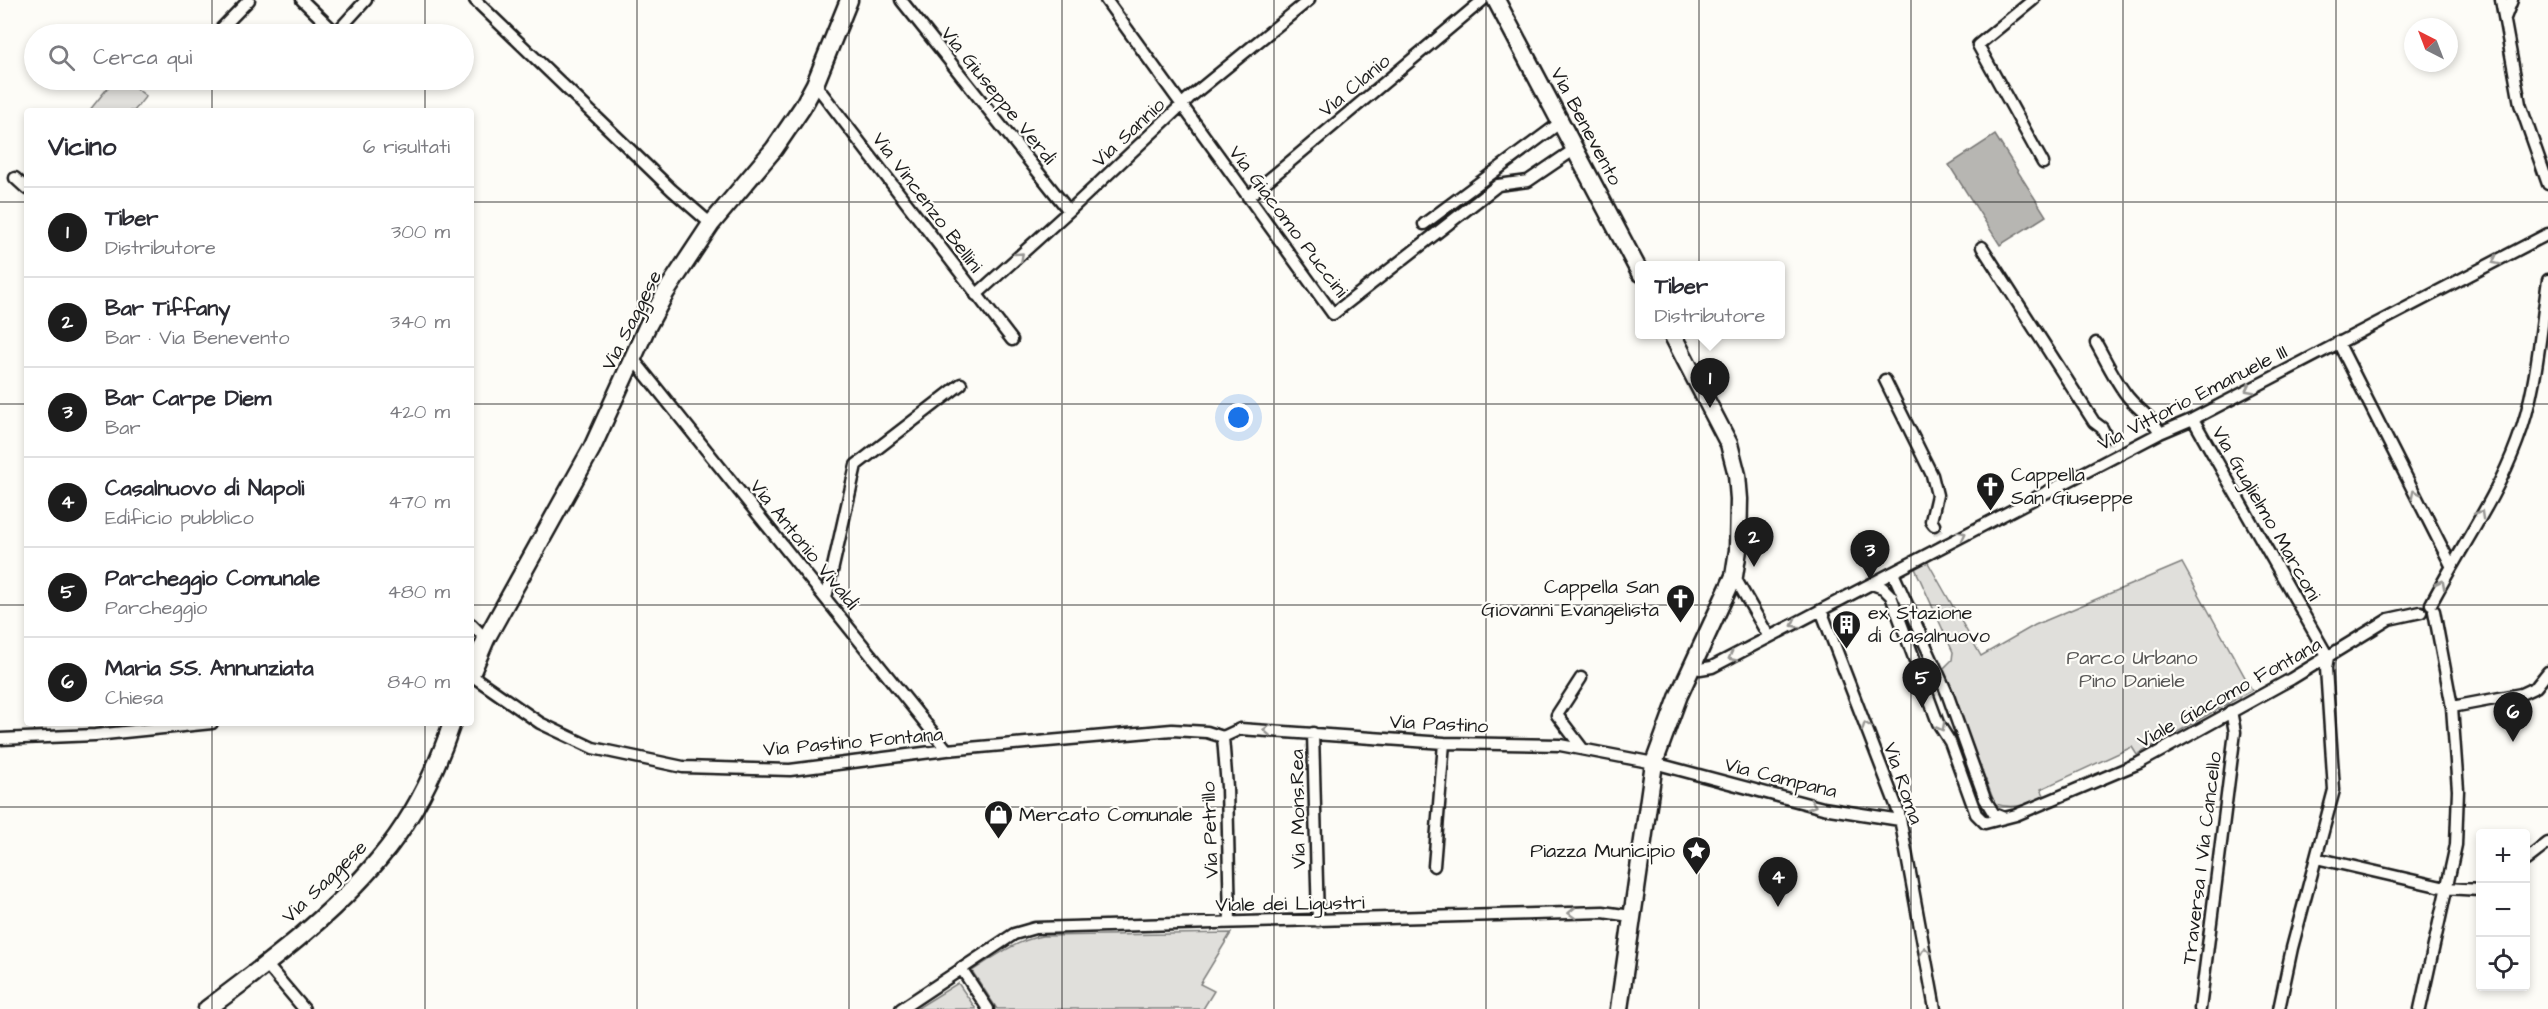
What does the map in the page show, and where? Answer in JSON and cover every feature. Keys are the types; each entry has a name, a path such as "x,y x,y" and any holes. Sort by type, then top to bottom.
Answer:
{"main road":[{"name":"Via Saggese","path":"474,668 486,639 592,448 634,360 647,327 666,292 711,224 774,149 802,108 815,84 849,0"},
{"name":"Via Benevento","path":"1496,0 1635,263"},
{"path":"1619,1009 1630,916 1654,763 1662,736 1734,576 1740,524 1737,475 1729,444 1675,339"},
{"name":"Via Saggese","path":"207,1009 267,964 342,898 380,858 421,797 451,726"}],"street":[{"path":"226,24 249,0"},
{"path":"302,0 327,24"},
{"path":"344,24 366,0"},
{"path":"475,0 664,182 711,224"},
{"name":"Via Giuseppe Verdi","path":"901,0 1070,212"},
{"name":"Via Giacomo Puccini","path":"1106,0 1333,314 1498,185 1528,181 1575,149"},
{"name":"Via Sannio","path":"976,295 1070,212 1182,106 1309,0"},
{"name":"Via Clanio","path":"1248,197 1484,0"},
{"path":"2033,0 1978,45 2043,163"},
{"path":"2501,0 2520,104 2548,184"},
{"path":"2505,18 2512,0"},
{"name":"Via Vincenzo Bellini","path":"815,84 1012,340"},
{"path":"1424,224 1561,122"},
{"path":"15,178 24,186"},
{"name":"Via Vittorio Emanuele III","path":"1693,667 1700,669 1712,667 1893,573 1943,542 2115,453 2193,419 2548,234"},
{"path":"1982,247 2094,422 2102,428 2106,436"},
{"path":"2420,1009 2456,845 2457,801 2452,707 2432,607 2451,565 2502,477 2518,440 2535,366 2548,280"},
{"path":"2338,342 2451,565"},
{"path":"2096,343 2124,392 2133,404 2153,420 2160,433"},
{"name":"Via Antonio Vivaldi","path":"634,360 947,750"},
{"path":"1885,380 1932,475 1937,495 1931,521 1934,525"},
{"path":"826,598 856,465 961,384"},
{"name":"Via Guglielmo Marconi","path":"2193,419 2328,657"},
{"path":"1893,573 1947,693 1985,799 1994,814 2004,818"},
{"path":"1734,576 1769,637"},
{"path":"1872,584 1883,588 1891,596 1938,723 1950,742 1976,814 1985,823 2004,818"},
{"name":"Viale Giacomo Fontana","path":"2004,818 2139,763 2328,657 2389,619 2421,612 2423,606 2432,607"},
{"name":"Via Roma","path":"1821,610 1900,820 1935,1009"},
{"path":"474,627 486,639"},
{"path":"2279,1009 2334,790 2326,668 2328,657"},
{"path":"2452,707 2521,694 2536,687 2548,672"},
{"name":"Via Pastino Fontana","path":"474,677 540,723 593,748 683,767 790,770 947,750 1172,730 1206,732 1223,737"},
{"path":"1581,678 1557,715 1582,748"},
{"name":"Traversa I Via Cancello","path":"2200,1009 2235,732 2231,711"},
{"path":"78,726 81,735"},
{"path":"0,739 81,735 179,726"},
{"name":"Via Pastino","path":"1223,737 1240,729 1444,743 1560,745 1654,763"},
{"name":"Via Mons.Rea","path":"1313,733 1318,921"},
{"name":"Via Petrillo","path":"1223,737 1227,787 1230,922"},
{"path":"1434,866 1444,743"},
{"name":"Via Campana","path":"1654,763 1823,808 1900,820"},
{"path":"2530,857 2548,843"},
{"path":"2316,858 2446,888 2476,890"},
{"name":"Viale dei Ligustri","path":"901,1009 1014,934 1035,928 1603,912 1630,916"},
{"path":"267,964 304,1009"},
{"path":"961,968 988,1009"}],"green space":[{"path":"106,90 138,90 146,96 136,108 91,108"},
{"name":"Parco Urbano Pino Daniele","path":"1926,559 1981,656 2035,625 2182,563 2252,690 2137,755 2132,747 2041,789 2045,797 2014,806 1995,804 1943,669 1952,660 1953,652 1914,566"},
{"path":"1231,933 1200,984 1214,991 1203,1009 997,1009 972,971 1014,946 1042,936"},
{"path":"958,983 976,1009 916,1009"}],"shaded area":[{"path":"1995,135 2046,216 2000,245 1949,165"}],"tunnel":[{"path":"2106,436 2114,451"},
{"path":"1934,525 1942,541"}],"place":[{"name":"Tiber","path":"1710,408"},
{"name":"Cappella San Giuseppe","path":"1990,512"},
{"name":"Bar Tiffany","path":"1754,567"},
{"name":"Bar Carpe Diem","path":"1870,580"},
{"name":"Cappella San Giovanni Evangelista","path":"1680,624"},
{"name":"ex Stazione di Casalnuovo","path":"1847,650"},
{"name":"Parcheggio Comunale","path":"1922,708"},
{"name":"Maria SS. Annunziata","path":"2513,742"},
{"name":"Mercato Comunale","path":"998,840"},
{"name":"Piazza Municipio","path":"1696,876"},
{"name":"Casalnuovo di Napoli","path":"1778,907"}]}
